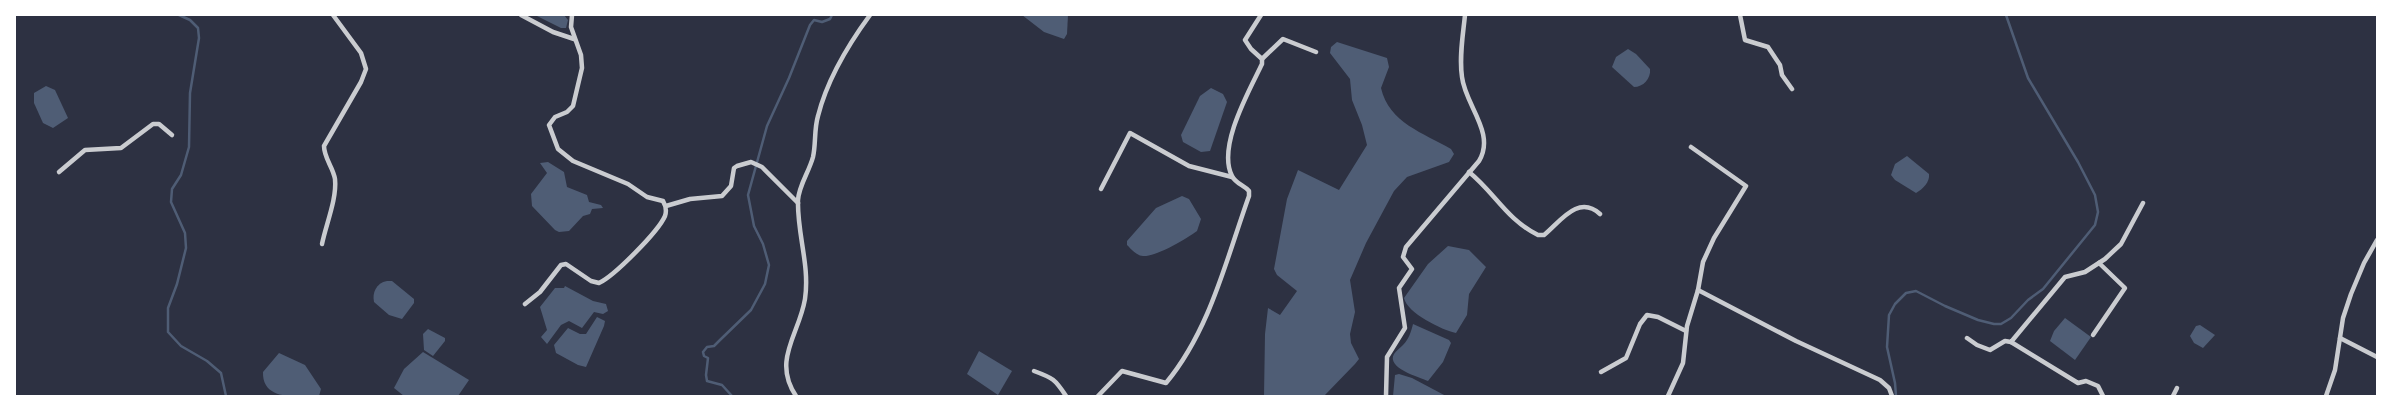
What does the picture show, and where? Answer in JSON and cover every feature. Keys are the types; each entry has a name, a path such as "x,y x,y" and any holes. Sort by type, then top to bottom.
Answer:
{"street":[{"path":"322,244 335,190 335,178 324,152 324,146 364,78 366,69 361,53 333,15"},
{"path":"521,15 553,32 574,38"},
{"path":"572,15 571,27 581,55 582,68 574,106 567,112 555,117 549,125 558,149 574,161 628,184 647,196 663,201 666,206"},
{"path":"796,396 788,385 786,373 787,349 805,298 806,268 798,203 800,189 813,158 816,123 821,105 850,45 870,15"},
{"path":"1260,15 1245,40 1250,50 1262,59"},
{"path":"1386,396 1387,357 1405,328 1399,288 1412,269 1403,257 1406,247 1483,154 1485,143 1481,127 1469,101 1462,77 1465,15"},
{"path":"1740,15 1745,40 1768,47 1780,65 1782,75 1792,89"},
{"path":"1098,396 1122,371 1166,384 1186,356 1211,306 1249,196 1249,191 1245,186 1237,183 1232,177 1227,159 1230,141 1262,59 1283,39 1316,52"},
{"path":"59,172 86,150 121,148 153,124 159,124 172,135"},
{"path":"1101,189 1130,133 1188,166 1232,177"},
{"path":"1668,396 1682,363 1686,331 1708,250 1746,186 1691,147"},
{"path":"666,206 690,199 722,196 731,186 734,168 751,162 762,167 798,203"},
{"path":"1469,172 1488,188 1495,202 1504,211 1538,235 1544,235 1568,212 1577,208 1592,208 1600,214"},
{"path":"2011,342 2066,277 2084,272 2099,263 2121,244 2144,203"},
{"path":"525,304 540,292 561,265 566,264 591,281 599,283 608,279 625,264 660,224 666,206"},
{"path":"2326,396 2337,364 2340,338 2351,294 2364,263 2377,240"},
{"path":"2092,335 2125,288 2099,263"},
{"path":"1698,290 1796,341 1880,380 1890,388 1892,396"},
{"path":"1601,372 1626,358 1640,324 1647,315 1658,317 1686,331"},
{"path":"1967,338 1978,346 1990,350 2005,341 2011,342 2078,383 2086,381 2098,386 2103,396"},
{"path":"2340,338 2377,357"},
{"path":"1034,371 1053,378 1059,383 1066,396"},
{"path":"2173,396 2177,388"}],"water":[{"path":"535,15 564,15 568,20 566,28 561,28"},
{"path":"1022,15 1068,15 1067,34 1064,39 1044,32"},
{"path":"1337,42 1387,58 1389,67 1381,88 1385,100 1392,110 1409,126 1451,149 1454,154 1449,162 1407,177 1394,191 1366,243 1350,280 1355,312 1350,334 1351,343 1359,359 1324,396 1264,396 1265,334 1268,308 1280,315 1297,291 1277,275 1274,269 1287,199 1298,170 1339,190 1367,145 1362,125 1352,100 1350,79 1330,53 1331,47"},
{"path":"1628,49 1636,54 1650,69 1648,79 1637,87 1634,87 1612,67 1616,57"},
{"path":"46,86 55,90 68,118 53,128 43,123 34,103 34,93"},
{"path":"1211,88 1223,94 1227,102 1210,151 1201,152 1183,142 1181,135 1200,96"},
{"path":"1907,156 1929,174 1926,185 1916,193 1895,180 1891,175 1895,164"},
{"path":"548,162 564,172 567,187 587,195 589,202 601,205 603,208 592,209 590,214 583,216 569,231 559,232 555,230 532,206 531,194 547,173 540,163"},
{"path":"1182,196 1189,199 1201,219 1197,231 1171,247 1149,256 1139,255 1134,252 1127,245 1127,241 1156,208"},
{"path":"1448,246 1469,250 1486,267 1469,294 1467,315 1456,333 1434,325 1418,315 1411,309 1404,298 1428,264"},
{"path":"392,281 414,299 414,303 402,319 389,315 374,302 376,289 380,284"},
{"path":"565,286 593,301 606,304 608,311 603,314 594,312 582,328 569,321 561,325 547,344 541,337 547,330 540,307 555,288 564,288"},
{"path":"597,317 605,321 604,326 586,367 578,365 556,353 554,345 568,328 580,334 586,334"},
{"path":"2065,318 2091,337 2075,360 2050,341 2054,331"},
{"path":"1413,324 1449,340 1451,343 1443,362 1428,381 1399,368 1393,359 1394,354 1405,343 1411,333"},
{"path":"2200,325 2215,335 2203,348 2194,343 2190,336 2196,326"},
{"path":"428,329 445,338 445,341 433,356 424,350 423,334"},
{"path":"979,351 1012,371 998,395 967,374"},
{"path":"423,352 469,380 458,396 404,396 394,388 404,369"},
{"path":"279,353 305,365 321,389 319,396 283,395 275,393 269,388 264,382 263,372"},
{"path":"1399,374 1412,378 1446,396 1393,396 1395,375"}],"waterway":[{"path":"179,15 190,20 198,28 199,38 190,93 189,147 181,175 172,189 171,202 185,233 186,248 177,284 168,308 168,332 181,346 207,361 221,373 226,396"},
{"path":"732,396 722,385 707,381 708,358 704,356 703,352 707,347 714,346 751,310 765,284 769,265 763,244 754,226 748,195 767,126 810,25 814,20 822,22 830,19 832,15"},
{"path":"1896,396 1887,347 1889,315 1895,304 1906,293 1916,291 1978,320 2001,324 2011,318 2028,300 2043,289 2095,225 2098,212 2095,195 2078,162 2028,78 2006,15"}]}
